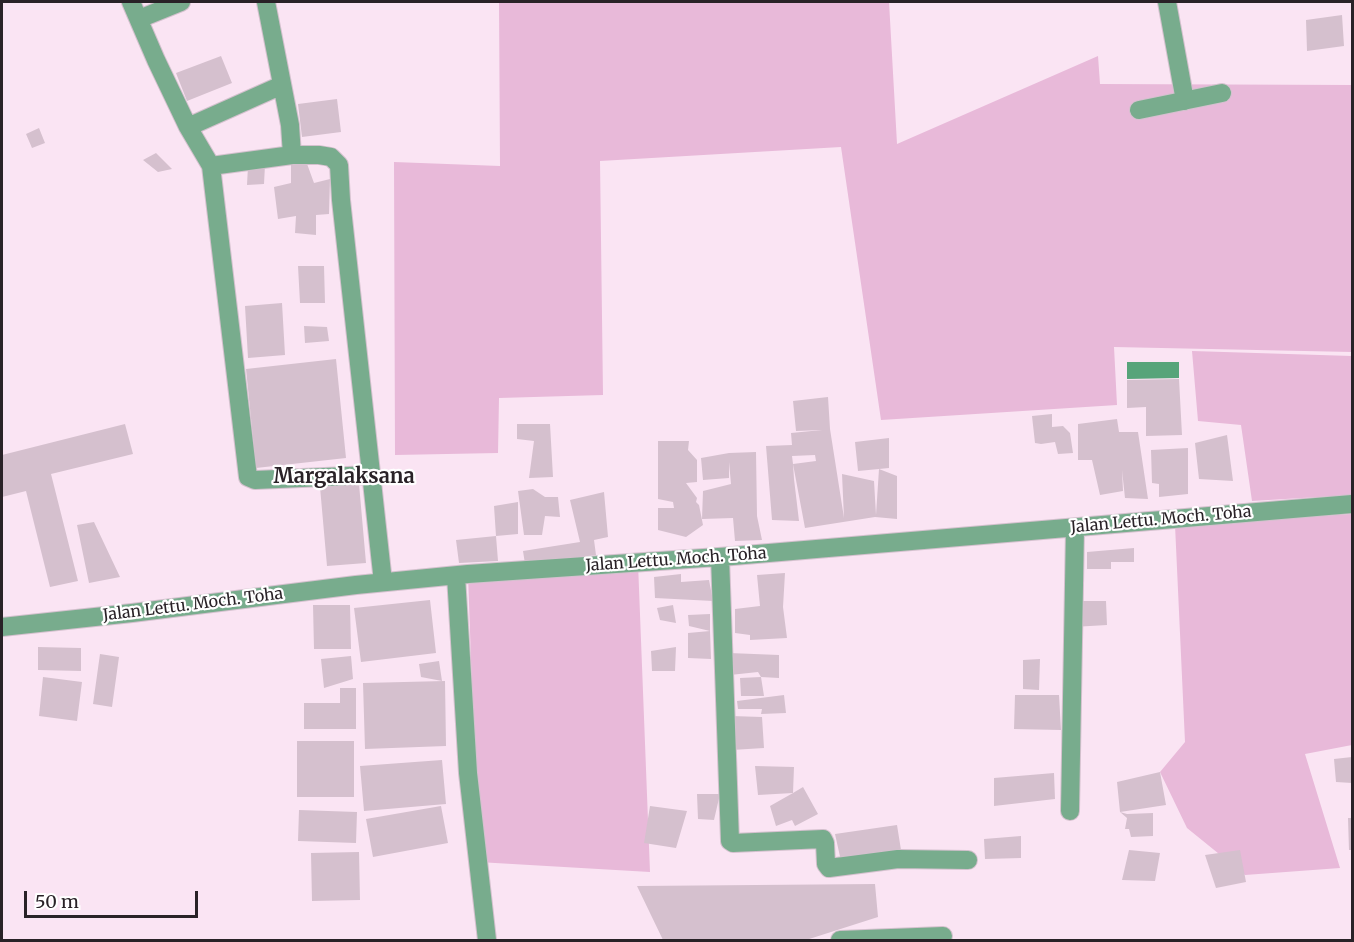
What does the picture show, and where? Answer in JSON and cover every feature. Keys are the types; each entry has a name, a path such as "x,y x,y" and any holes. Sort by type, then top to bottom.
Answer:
{"street":[{"path":"131,2 156,60 211,166 248,477 255,480 371,475"},
{"path":"139,19 181,2"},
{"path":"266,2 290,125 292,155"},
{"path":"1167,2 1185,101"},
{"path":"189,127 282,85"},
{"path":"1139,110 1222,93"},
{"path":"211,166 292,155 331,157 339,165 383,582"},
{"name":"Jalan Lettu. Moch. Toha","path":"2,627 383,582 720,557 1353,504"},
{"path":"1070,811 1075,528"},
{"path":"720,557 730,842 823,839 826,864 829,868 898,859 969,860"},
{"path":"456,576 468,773 487,940"},
{"path":"840,940 943,936"}],"shaded area":[{"path":"499,2 889,2 897,144 1098,56 1100,84 1352,85 1352,352 1114,347 1117,405 881,420 841,147 600,161 603,395 499,398 498,453 395,455 394,162 500,166"},
{"path":"1192,351 1352,356 1352,495 1252,501 1241,425 1198,421"},
{"path":"1127,362 1179,362 1179,378 1127,379"},
{"path":"1352,514 1352,745 1305,754 1340,868 1245,875 1187,828 1160,772 1185,742 1175,525"},
{"path":"638,563 650,872 478,862 468,574"}],"building":[{"path":"1342,15 1344,46 1307,51 1306,20"},
{"path":"221,56 232,83 187,101 176,73"},
{"path":"337,99 341,132 302,137 298,104"},
{"path":"39,128 45,143 32,148 26,134"},
{"path":"156,153 172,169 158,172 143,160"},
{"path":"306,161 314,183 330,179 329,214 316,215 316,235 295,233 296,216 278,219 274,187 291,183 291,163"},
{"path":"265,165 264,184 247,185 248,166"},
{"path":"298,266 324,266 325,303 300,303"},
{"path":"282,303 285,355 248,358 245,306"},
{"path":"304,326 327,327 329,341 305,343"},
{"path":"336,359 346,458 256,468 246,369"},
{"path":"1179,379 1182,435 1146,436 1146,407 1127,408 1127,380"},
{"path":"828,397 830,429 844,518 842,474 874,481 876,515 879,469 897,476 897,519 875,517 805,528 793,464 799,521 772,520 766,446 792,445 791,433 822,430 796,431 793,401","holes":["815,455 816,461 793,464 792,456"]},
{"path":"1052,414 1052,427 1063,426 1070,433 1073,453 1058,454 1055,442 1035,443 1032,416"},
{"path":"1117,419 1119,432 1138,432 1148,499 1125,498 1122,470 1123,491 1100,495 1092,460 1078,460 1078,424"},
{"path":"125,424 133,454 51,474 78,581 50,587 26,491 2,497 2,455"},
{"path":"517,424 550,424 553,477 529,478 534,441 517,439"},
{"path":"1227,435 1233,481 1199,479 1195,443"},
{"path":"889,438 889,468 858,471 855,442"},
{"path":"658,441 689,441 688,450 697,460 697,482 686,483 697,498 696,502 699,505 703,525 686,537 658,530 658,508 674,508 673,502 658,499"},
{"path":"1188,448 1188,494 1159,497 1159,484 1152,483 1151,450"},
{"path":"756,452 757,516 762,540 735,541 733,518 702,519 703,491 731,484 729,462 729,478 703,480 701,458 729,453"},
{"path":"359,484 366,563 327,566 320,487"},
{"path":"533,489 545,497 558,497 560,517 545,516 542,535 524,535 518,491"},
{"path":"604,492 608,537 594,540 596,555 525,564 523,551 580,542 570,500"},
{"path":"518,502 518,534 496,536 494,506"},
{"path":"94,522 120,577 89,583 77,525"},
{"path":"496,536 498,561 459,563 456,540"},
{"path":"1134,548 1134,562 1111,562 1111,569 1087,569 1087,552"},
{"path":"785,573 783,607 787,638 750,640 750,635 735,633 735,609 760,606 757,575"},
{"path":"681,574 681,582 709,580 713,601 655,598 654,577"},
{"path":"430,600 436,653 361,662 354,608"},
{"path":"1073,601 1106,601 1107,625 1073,627"},
{"path":"313,605 350,605 351,649 314,649"},
{"path":"673,605 676,623 660,620 657,608"},
{"path":"710,614 710,631 689,626 688,615"},
{"path":"710,631 711,659 688,658 688,633"},
{"path":"38,647 81,648 81,671 38,670"},
{"path":"676,647 675,671 652,671 651,651"},
{"path":"729,653 779,655 779,678 761,677 758,672 730,675"},
{"path":"100,654 119,657 112,707 93,704"},
{"path":"351,656 353,679 324,688 321,659"},
{"path":"1040,659 1039,690 1023,689 1023,660"},
{"path":"439,661 442,681 421,677 419,664"},
{"path":"43,677 82,682 77,721 39,716"},
{"path":"761,677 764,696 741,696 740,678"},
{"path":"445,681 446,746 365,749 363,683"},
{"path":"340,688 356,688 356,729 304,729 304,703 340,703"},
{"path":"784,695 786,713 761,714 762,709 738,709 737,701"},
{"path":"1015,695 1059,695 1061,730 1014,729"},
{"path":"731,716 762,717 764,748 732,750"},
{"path":"297,741 354,741 354,797 297,797"},
{"path":"1352,757 1352,783 1336,782 1334,759"},
{"path":"442,760 446,804 364,811 360,766"},
{"path":"755,766 794,767 793,793 758,795"},
{"path":"1160,772 1166,805 1120,812 1117,782"},
{"path":"1054,773 1055,799 994,806 994,778"},
{"path":"803,787 818,814 795,826 792,820 776,826 770,806"},
{"path":"697,794 720,794 714,820 698,819"},
{"path":"441,806 448,843 373,857 366,819"},
{"path":"650,806 687,811 676,848 644,843"},
{"path":"299,810 357,812 356,843 298,841"},
{"path":"1120,812 1153,813 1153,836 1131,837 1129,829 1125,829 1127,818"},
{"path":"1348,818 1352,818 1352,850 1349,850"},
{"path":"897,825 901,850 841,861 835,834"},
{"path":"1021,836 1021,858 985,859 984,839"},
{"path":"1129,850 1160,853 1155,881 1122,880"},
{"path":"1240,850 1246,882 1216,888 1205,855"},
{"path":"359,852 360,900 312,901 311,853"},
{"path":"875,884 878,917 806,940 663,940 637,886"}],"district":[{"name":"Margalaksana","path":"344,477"}]}
